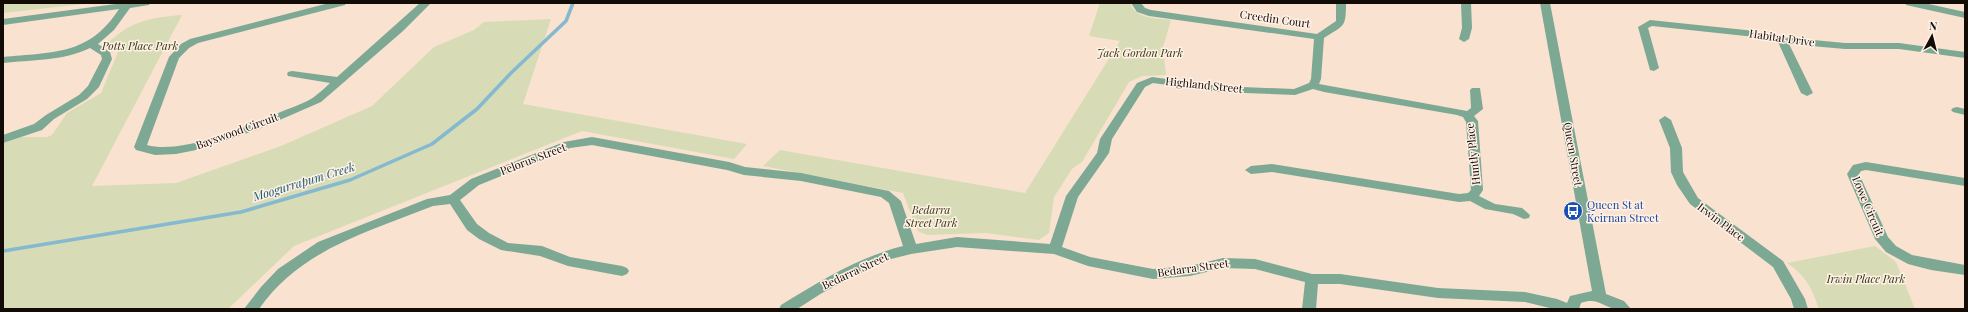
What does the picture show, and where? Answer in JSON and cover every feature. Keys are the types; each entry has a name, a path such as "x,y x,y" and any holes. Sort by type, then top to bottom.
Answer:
{"street":[{"path":"3,22 145,3"},
{"name":"Bayswood Circuit","path":"341,3 194,41 185,46 174,57 140,147 146,151 160,152 208,144 317,100 400,29 426,3"},
{"name":"Creedin Court","path":"1136,3 1141,10 1149,13 1319,37"},
{"path":"1313,85 1316,79 1319,37 1338,24 1340,20 1341,3"},
{"path":"1464,39 1467,28 1466,3"},
{"path":"1910,3 1965,15"},
{"path":"1926,3 1946,12"},
{"path":"3,60 62,53 90,44 103,36 116,23 127,6"},
{"name":"Queen Street","path":"1544,6 1600,296"},
{"name":"Habitat Drive","path":"1654,68 1643,27 1650,23 1755,34 1782,40 1845,46 1899,46 1965,55"},
{"path":"1782,40 1807,93"},
{"path":"3,139 38,127 50,117 83,97 94,87 107,56 90,44"},
{"path":"292,74 339,81"},
{"name":"Highland Street","path":"1055,249 1072,196 1097,160 1102,156 1105,150 1106,139 1141,84 1152,80 1218,89 1295,92 1313,85"},
{"name":"Huntly Place","path":"1251,170 1272,168 1459,198 1472,197 1477,190 1472,121 1467,116 1459,112 1330,90 1313,85"},
{"path":"1467,116 1477,109 1476,90"},
{"name":"Irwin Place","path":"1665,120 1676,148 1677,172 1682,185 1694,201 1778,264 1798,299 1801,309"},
{"name":"Pelorus Street","path":"251,309 265,290 306,255 323,245 431,202 453,199 475,182 568,145 592,141 729,166 744,171 801,177 885,194 895,201 911,248"},
{"name":"Lowe Circuit","path":"1965,182 1866,166 1857,168 1853,174 1864,194 1882,239 1891,249 1908,259 1931,265 1965,270"},
{"path":"1472,197 1482,203 1496,208 1514,209 1524,215"},
{"path":"453,199 472,227 484,236 506,248 542,251 568,261 622,271"},
{"name":"Bedarra Street","path":"786,309 817,288 883,256 911,248 957,242 1055,249 1088,261 1136,272 1153,274 1175,272 1222,263 1236,262 1255,264 1312,279 1340,279 1438,293 1525,297 1557,304 1566,309"},
{"path":"1309,309 1312,279"},
{"path":"1572,309 1575,300 1581,296 1600,296 1624,309"}],"green space":[{"path":"3,3 92,3 3,13"},
{"path":"1100,3 1130,3 1141,15 1171,20 1163,47 1166,75 1142,76 1129,82 1082,162 1072,169 1054,197 1049,233 1039,240 986,233 928,235 919,232 903,193 763,166 780,150 1025,193 1120,41 1089,36"},
{"name":"Potts Place Park","path":"182,15 92,186 176,183 281,146 372,106 434,47 474,30 484,22 551,19 523,104 747,144 734,159 582,131 294,246 228,309 3,309 3,143 21,137 47,137 52,135 67,113 101,93 118,52 105,46 123,31 140,22"},
{"name":"Irwin Place Park","path":"1875,246 1896,262 1915,309 1819,309 1808,283 1794,268 1787,263"}],"waterway":[{"name":"Moogurrapum Creek","path":"3,251 241,212 350,180 432,144 477,109 512,72 566,21 573,3"}],"place":[{"name":"Queen St at Keirnan Street","path":"1573,211"}],"park label":[{"name":"Jack Gordon Park","path":"1140,53"},
{"name":"Bedarra Street Park","path":"931,216"}]}
